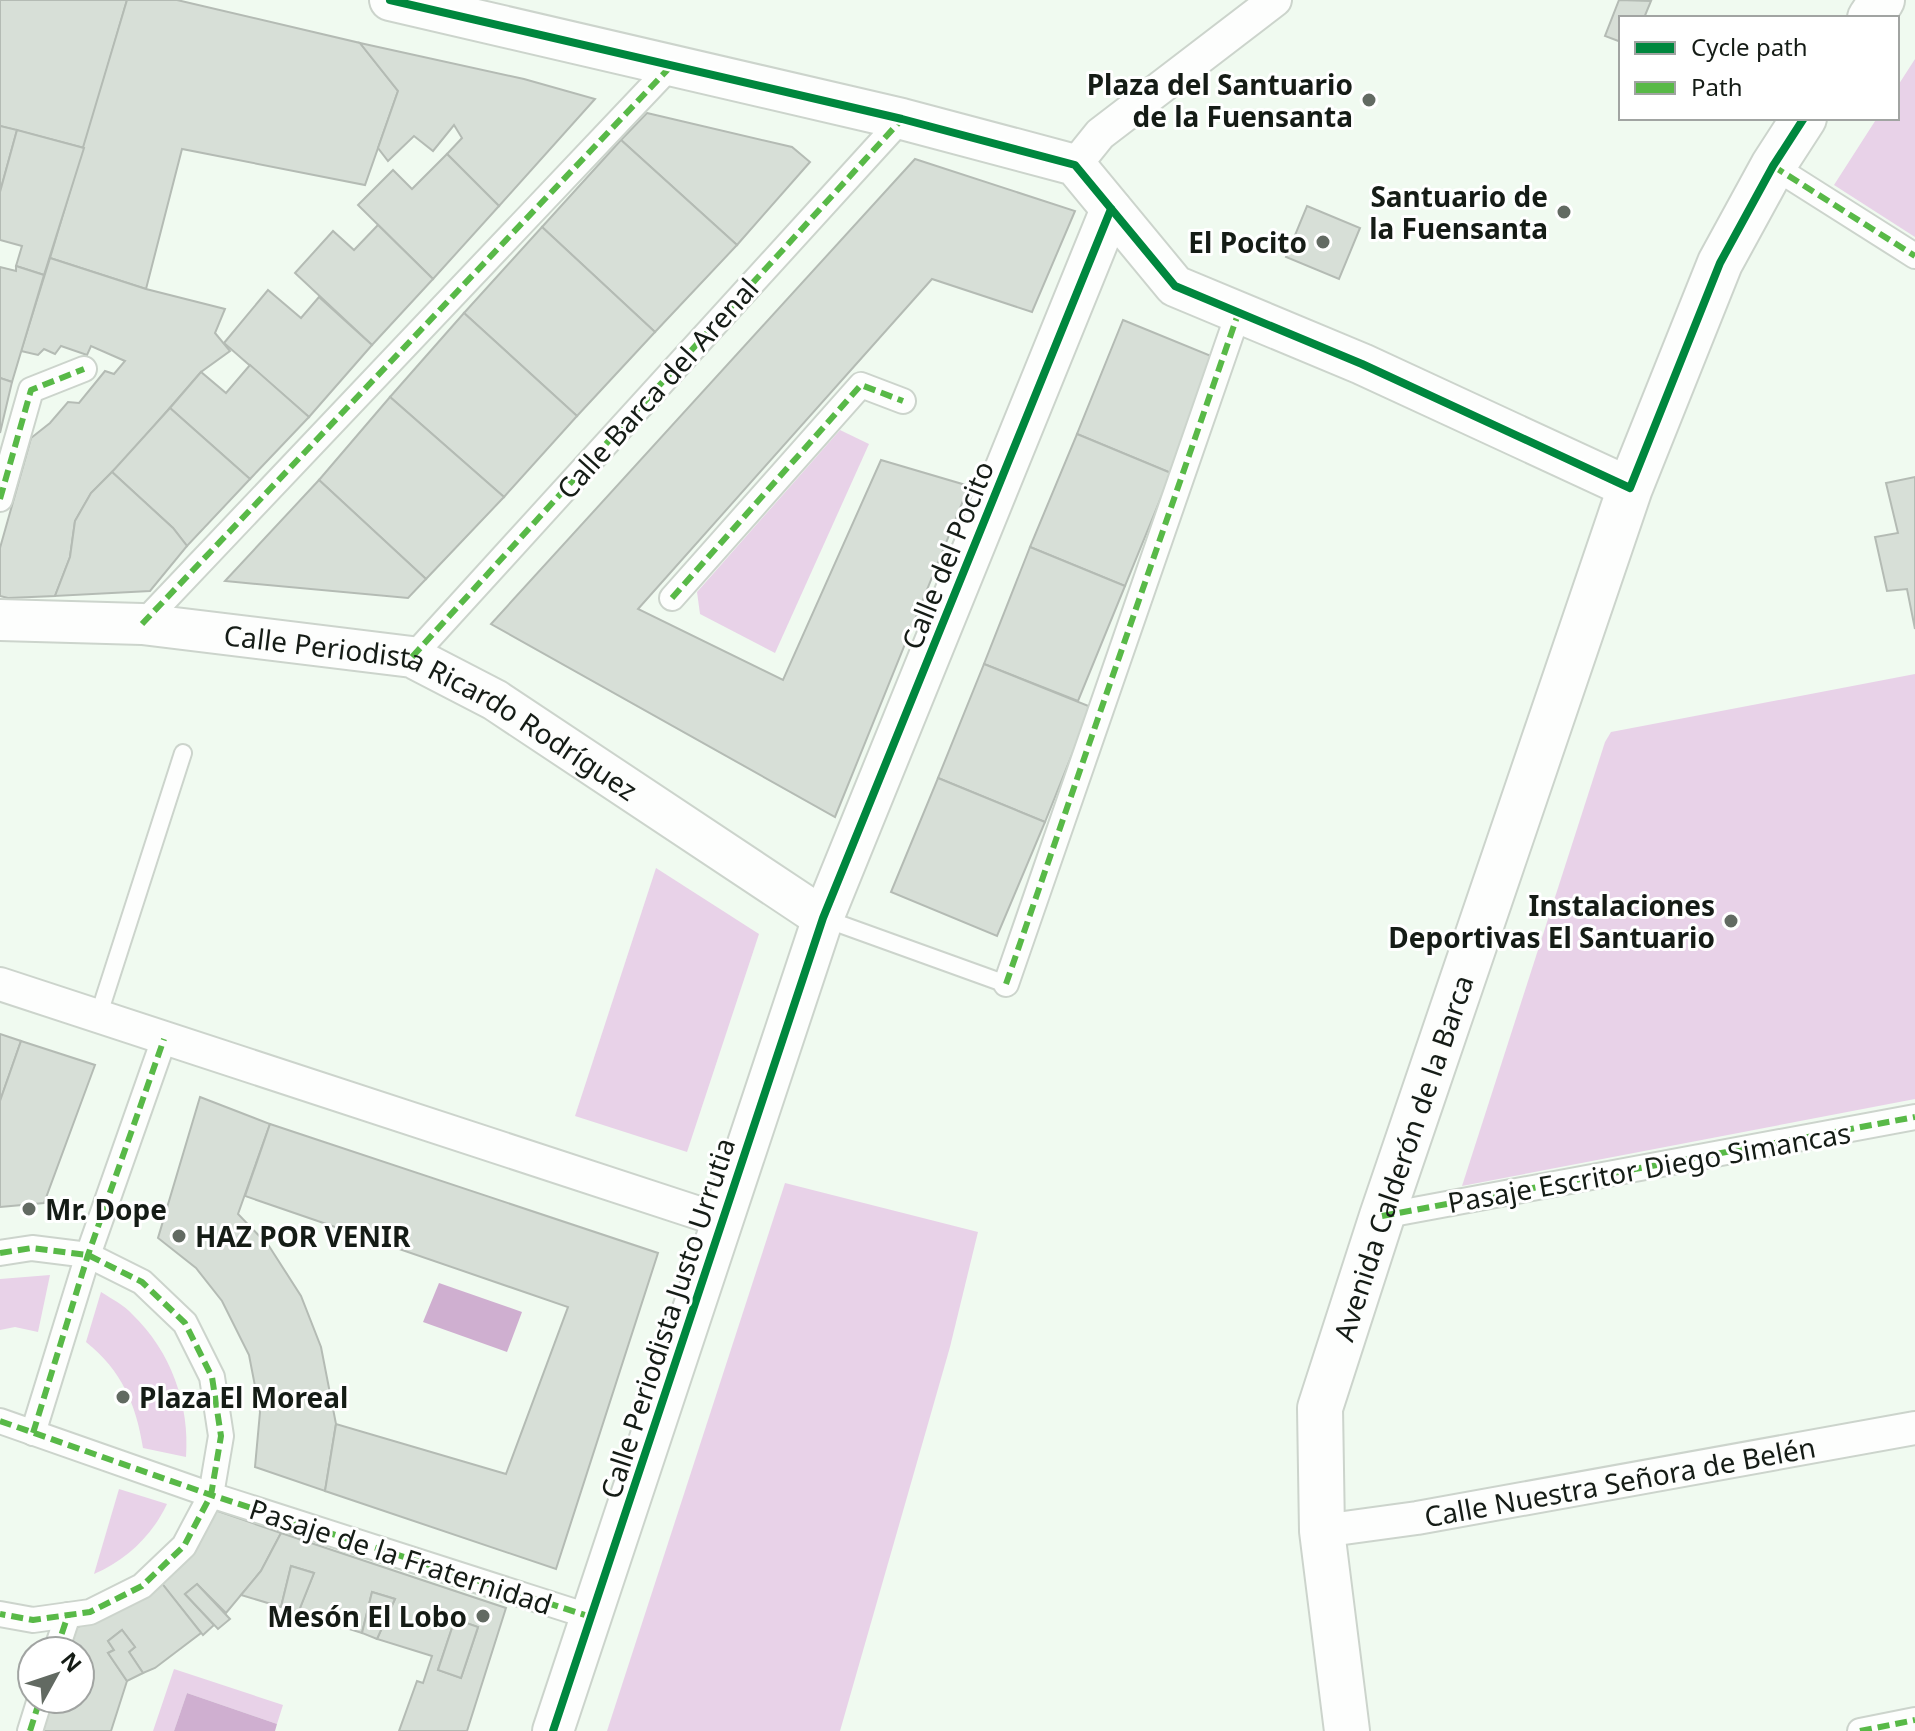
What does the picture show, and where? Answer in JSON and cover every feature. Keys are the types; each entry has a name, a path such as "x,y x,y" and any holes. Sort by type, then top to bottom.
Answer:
{"main road":[{"name":"Avenida Calderón de la Barca","path":"1347,1731 1322,1531 1320,1408 1382,1216 1630,488 1720,263 1773,166 1803,120"}],"street":[{"path":"390,0 902,119 1075,165 1175,286 1362,364 1630,488"},
{"path":"1075,165 1100,134 1275,0"},
{"path":"142,624 672,65"},
{"name":"Calle Barca del Arenal","path":"412,657 902,119"},
{"path":"1773,166 1915,256"},
{"name":"Calle del Pocito","path":"823,918 1111,209"},
{"path":"1006,984 1238,314"},
{"path":"0,499 31,390 84,369"},
{"path":"672,598 861,385 903,401"},
{"name":"Calle Periodista Ricardo Rodríguez","path":"0,620 142,624 412,657 495,700 823,918"},
{"name":"Calle Periodista Justo Urrutia","path":"553,1731 823,918"},
{"path":"0,984 723,1221"},
{"path":"33,1433 88,1255 164,1039"},
{"name":"Pasaje Escritor Diego Simancas","path":"1382,1216 1915,1117"},
{"path":"0,1253 32,1248 88,1255 142,1282 185,1323 212,1377 221,1436 211,1495 184,1546 142,1586 90,1612 33,1620 0,1614"},
{"path":"0,1421 211,1495"},
{"name":"Calle Nuestra Señora de Belén","path":"1322,1531 1432,1515 1915,1428"},
{"name":"Pasaje de la Fraternidad","path":"211,1495 591,1617"},
{"path":"61,1635 68,1615"},
{"path":"1860,1731 1915,1720"}],"lane":[{"path":"98,1017 183,753"},
{"path":"823,918 1006,984"}],"shaded area":[{"path":"1915,59 1915,237 1834,185 1876,120 1899,120 1899,84"},
{"path":"840,430 869,444 775,653 700,614 697,592"},
{"name":"Instalaciones Deportivas El Santuario","path":"1915,674 1915,1099 1462,1186 1605,742 1611,732"},
{"path":"656,868 759,934 687,1152 575,1116"},
{"path":"785,1183 978,1232 950,1347 840,1731 607,1731"},
{"path":"50,1275 38,1332 15,1327 0,1330 0,1279"},
{"path":"439,1283 522,1312 507,1352 423,1322"},
{"path":"101,1292 132,1314 146,1329 167,1362 185,1418 186,1457 143,1448 125,1389 109,1365 86,1342"},
{"path":"119,1489 167,1504 137,1546 117,1562 94,1574"},
{"path":"174,1669 283,1705 277,1724 187,1693 174,1731 153,1731"},
{"path":"187,1693 277,1724 275,1731 174,1731"}],"building":[{"path":"0,0 127,0 84,148 0,126"},
{"path":"127,0 177,0 360,43 398,91 365,185 182,149 146,289 50,258"},
{"path":"1619,0 1651,1 1645,16 1619,16 1619,41 1605,36"},
{"path":"360,43 524,79 595,99 499,206 447,154 462,138 454,125 433,151 414,136 388,161 378,148 398,91"},
{"path":"647,113 792,147 810,162 737,245 621,140"},
{"path":"0,126 17,130 0,192"},
{"path":"17,130 84,148 44,275 16,266 22,246 0,240 0,192"},
{"path":"621,140 737,245 655,332 542,227"},
{"path":"447,154 499,206 433,279 358,205 393,170 412,189"},
{"path":"915,159 1075,211 1032,312 932,279 638,609 783,680 881,460 969,486 835,817 491,624"},
{"name":"El Pocito","path":"1307,206 1360,228 1339,279 1286,257"},
{"path":"378,225 433,279 372,345 295,273 333,231 354,250"},
{"path":"542,227 655,332 577,416 464,313"},
{"path":"50,258 146,289 225,309 215,333 230,351 201,372 127,457 91,493 75,521 70,557 55,596 8,598 0,596 0,548 31,438 50,423 68,402 79,403 105,371 114,374 125,361 91,346 87,355 61,346 55,354 44,349 38,355 21,351"},
{"path":"16,266 44,275 12,382 0,378 0,267 16,271"},
{"path":"268,290 301,318 319,297 372,345 309,417 224,343"},
{"path":"464,313 577,416 504,497 390,397"},
{"path":"1123,320 1216,358 1171,473 1077,434"},
{"path":"250,365 309,417 250,479 170,408 201,372 226,393"},
{"path":"0,378 12,382 0,433"},
{"path":"390,397 504,497 426,579 319,480"},
{"path":"170,408 250,479 187,546 173,528 112,472"},
{"path":"1077,434 1171,473 1125,586 1030,547"},
{"path":"112,472 173,528 187,546 150,591 55,596 70,557 75,521 91,493"},
{"path":"1915,477 1915,629 1907,589 1887,591 1875,537 1898,533 1886,483"},
{"path":"319,480 426,579 408,598 225,581"},
{"path":"1030,547 1125,586 1078,701 984,664"},
{"path":"984,664 1091,707 1045,822 938,778"},
{"path":"938,778 1045,822 997,936 891,892"},
{"path":"0,1034 21,1041 0,1101"},
{"path":"21,1041 95,1065 44,1203 0,1207 0,1101"},
{"path":"200,1097 270,1124 238,1214 269,1246 301,1296 321,1347 336,1424 325,1491 255,1467 260,1412 249,1355 222,1301 196,1268 158,1238"},
{"path":"270,1124 658,1253 556,1569 325,1491 336,1424 506,1474 568,1307 245,1196"},
{"path":"215,1510 281,1533 261,1571 226,1613 197,1584 185,1594 214,1625 203,1635 160,1581 191,1549 209,1525"},
{"path":"281,1533 506,1608 467,1731 399,1731 417,1681 423,1683 432,1656 377,1639 395,1599 372,1592 362,1633 298,1613 314,1573 291,1566 281,1607 241,1595 261,1571","holes":["455,1619 478,1627 461,1678 438,1670"]},
{"path":"291,1566 314,1573 298,1613 281,1607"},
{"path":"160,1581 201,1633 155,1668 143,1673 129,1652 135,1647 122,1630 108,1641 114,1650 108,1653 127,1681 111,1731 38,1731 43,1715 96,1715 96,1635 69,1635 71,1630 120,1608"},
{"path":"197,1584 230,1619 218,1629 185,1594"},
{"path":"372,1592 395,1599 377,1639 362,1633"},
{"path":"455,1619 478,1627 461,1678 438,1670"},
{"path":"122,1630 135,1647 129,1652 143,1673 127,1681 108,1653 114,1650 108,1641"}],"marked path":[{"path":"142,624 672,65"},
{"path":"412,657 902,119"},
{"path":"1773,166 1915,256"},
{"path":"1006,984 1238,314"},
{"path":"0,499 31,390 84,369"},
{"path":"672,598 861,385 903,401"},
{"path":"33,1433 88,1255 164,1039"},
{"path":"1382,1216 1915,1117"},
{"path":"0,1253 32,1248 88,1255 142,1282 185,1323 212,1377 221,1436 211,1495 184,1546 142,1586 90,1612 33,1620 0,1614"},
{"path":"0,1421 211,1495 591,1617"},
{"path":"61,1635 68,1615"},
{"path":"30,1731 35,1715"},
{"path":"1860,1731 1915,1720"}],"cycle path":[{"path":"390,0 902,119 1075,165 1175,286 1362,364 1630,488 1720,263 1773,166 1803,120"},
{"path":"553,1731 823,918 1111,209"}],"place":[{"name":"Plaza del Santuario de la Fuensanta","path":"1369,100"},
{"name":"Santuario de la Fuensanta","path":"1564,212"},
{"name":"El Pocito","path":"1323,242"},
{"name":"Instalaciones Deportivas El Santuario","path":"1731,921"},
{"name":"Mr. Dope","path":"29,1209"},
{"name":"HAZ POR VENIR","path":"179,1236"},
{"name":"Plaza El Moreal","path":"123,1397"},
{"name":"Mesón El Lobo","path":"483,1616"}]}
